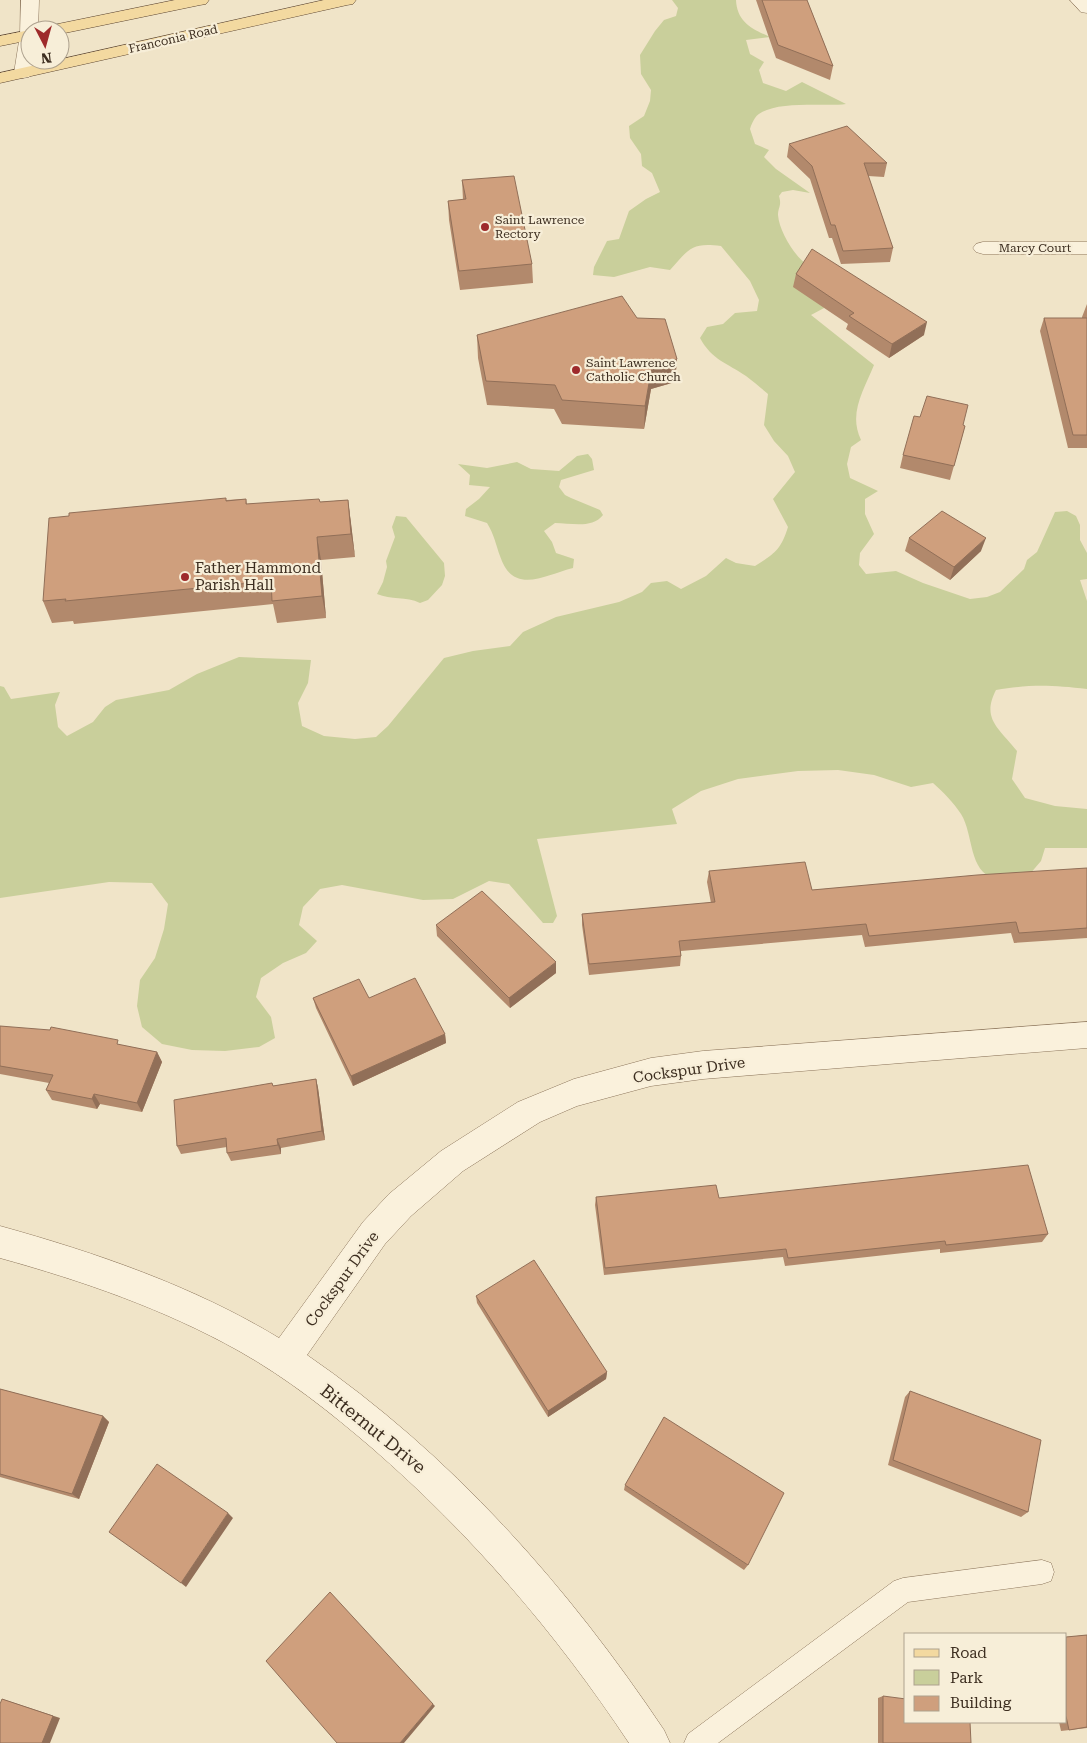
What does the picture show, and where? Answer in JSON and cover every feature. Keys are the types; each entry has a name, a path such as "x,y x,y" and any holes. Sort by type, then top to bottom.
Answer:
{"main road":[{"path":"70,27 200,0"},
{"name":"Franconia Road","path":"0,78 346,0"},
{"path":"0,41 20,37"}],"street":[{"path":"30,0 30,20"},
{"path":"1079,0 1087,8"},
{"name":"Marcy Court","path":"983,248 1087,248"},
{"name":"Cockspur Drive","path":"284,1359 374,1233 400,1205 452,1161 529,1112 574,1093 651,1072 703,1065 1087,1035"},
{"name":"Bitternut Drive","path":"0,1242 46,1254 98,1271 174,1302 221,1324 284,1359 344,1403 407,1455 450,1494 530,1579 568,1626 650,1743"}],"lane":[{"path":"697,1743 902,1590 1042,1572"}],"green space":[{"path":"672,0 736,0 742,19 752,28 770,37 746,40 750,54 764,62 759,70 763,83 786,91 802,82 846,104 798,105 772,108 762,112 755,118 750,129 755,144 769,150 764,157 776,169 810,193 793,190 782,192 779,196 779,221 787,241 796,254 805,263 813,267 859,280 867,285 811,315 874,365 862,393 857,411 857,430 861,440 851,447 847,464 850,478 878,491 865,499 865,514 874,534 860,553 859,565 866,574 896,571 923,583 970,599 987,597 1000,592 1024,569 1027,560 1037,552 1055,512 1067,511 1076,516 1080,525 1080,540 1087,553 1087,579 1080,580 1087,601 1087,689 1042,686 996,690 990,709 994,723 1017,751 1012,779 1025,798 1055,806 1087,809 1087,848 1045,848 1041,861 1029,875 999,880 986,875 980,868 961,814 933,783 911,787 874,775 838,770 798,771 738,779 701,791 672,809 677,824 537,839 557,916 553,923 543,923 509,884 489,881 453,899 423,900 342,885 320,889 303,907 299,925 317,941 306,953 283,963 261,978 256,997 271,1017 275,1038 259,1047 225,1051 192,1050 162,1044 142,1027 137,1006 140,980 155,958 164,929 168,904 152,883 109,882 0,898 0,686 4,687 11,699 60,692 55,705 58,727 67,736 93,722 105,707 116,700 169,690 197,674 239,657 311,660 308,683 298,703 302,726 324,736 355,739 376,737 388,726 444,658 473,651 510,646 523,632 556,617 619,602 642,592 651,583 667,581 681,589 706,576 726,558 736,563 755,566 776,551 783,541 788,527 773,499 795,472 788,456 774,441 764,425 768,394 746,376 715,356 700,338 707,327 723,324 735,313 757,311 759,300 750,281 721,246 711,245 697,246 691,249 670,270 650,267 614,277 593,275 594,267 607,241 619,239 629,211 660,192 652,173 642,166 641,154 630,138 629,126 644,116 650,101 651,90 641,74 640,55 664,20 676,16 678,8"},
{"path":"588,454 592,459 594,470 561,480 559,487 565,495 600,510 603,515 587,524 555,523 544,531 552,542 556,553 574,559 573,568 531,580 513,576 506,568 500,556 487,523 465,516 466,509 490,487 469,485 470,475 458,464 487,468 517,462 531,469 559,471 577,456"},
{"path":"396,516 406,517 444,563 445,576 442,585 428,600 420,603 409,599 377,594 383,582 387,567 386,561 395,537 392,527"}],"building":[{"path":"762,0 807,0 833,66 778,45"},
{"path":"847,126 887,163 864,163 893,248 843,251 835,225 831,225 812,166 789,144"},
{"name":"Saint Lawrence Rectory","path":"514,176 532,264 459,271 448,201 466,199 462,180"},
{"path":"812,249 927,322 892,344 849,316 854,313 796,274"},
{"name":"Saint Lawrence Catholic Church","path":"622,296 637,318 665,319 677,359 652,366 645,406 562,400 555,385 486,381 477,335"},
{"path":"1044,318 1087,318 1087,435 1073,435"},
{"path":"927,396 968,405 963,425 965,426 954,466 903,455 914,416 920,417"},
{"name":"Father Hammond Parish Hall","path":"226,498 226,501 246,499 246,504 319,499 320,502 348,500 351,534 317,537 322,596 272,601 271,581 65,601 66,599 43,601 49,518 69,516 69,513"},
{"path":"942,511 986,538 954,567 909,538"},
{"path":"805,862 812,890 977,875 1087,868 1087,928 1019,933 1016,922 869,936 866,924 679,941 681,956 589,964 582,914 715,902 709,871"},
{"path":"482,891 556,962 509,998 436,925"},
{"path":"415,978 445,1034 351,1076 313,998 359,979 369,998"},
{"path":"0,1026 50,1030 51,1027 118,1040 117,1044 157,1052 137,1103 94,1094 92,1099 46,1090 53,1075 0,1066"},
{"path":"316,1079 322,1131 277,1139 278,1145 227,1153 226,1138 177,1146 174,1100 272,1083 273,1086"},
{"path":"1028,1165 1048,1234 946,1245 945,1241 788,1258 786,1249 605,1268 596,1197 716,1185 719,1198"},
{"path":"534,1260 607,1372 548,1411 476,1296"},
{"path":"0,1389 103,1416 72,1494 0,1474"},
{"path":"910,1391 1041,1440 1028,1512 893,1460"},
{"path":"664,1417 784,1493 748,1565 625,1485"},
{"path":"157,1464 228,1513 181,1583 109,1532"},
{"path":"330,1592 433,1704 400,1743 337,1743 266,1661"},
{"path":"1087,1635 1087,1727 1069,1730 1067,1721 1067,1637"},
{"path":"883,1696 904,1699 904,1723 970,1723 971,1743 883,1743"},
{"path":"2,1699 53,1716 42,1743 0,1743 0,1704"}],"place":[{"name":"Saint Lawrence Rectory","path":"485,227"},
{"name":"Saint Lawrence Catholic Church","path":"576,370"},
{"name":"Father Hammond Parish Hall","path":"185,577"}]}
